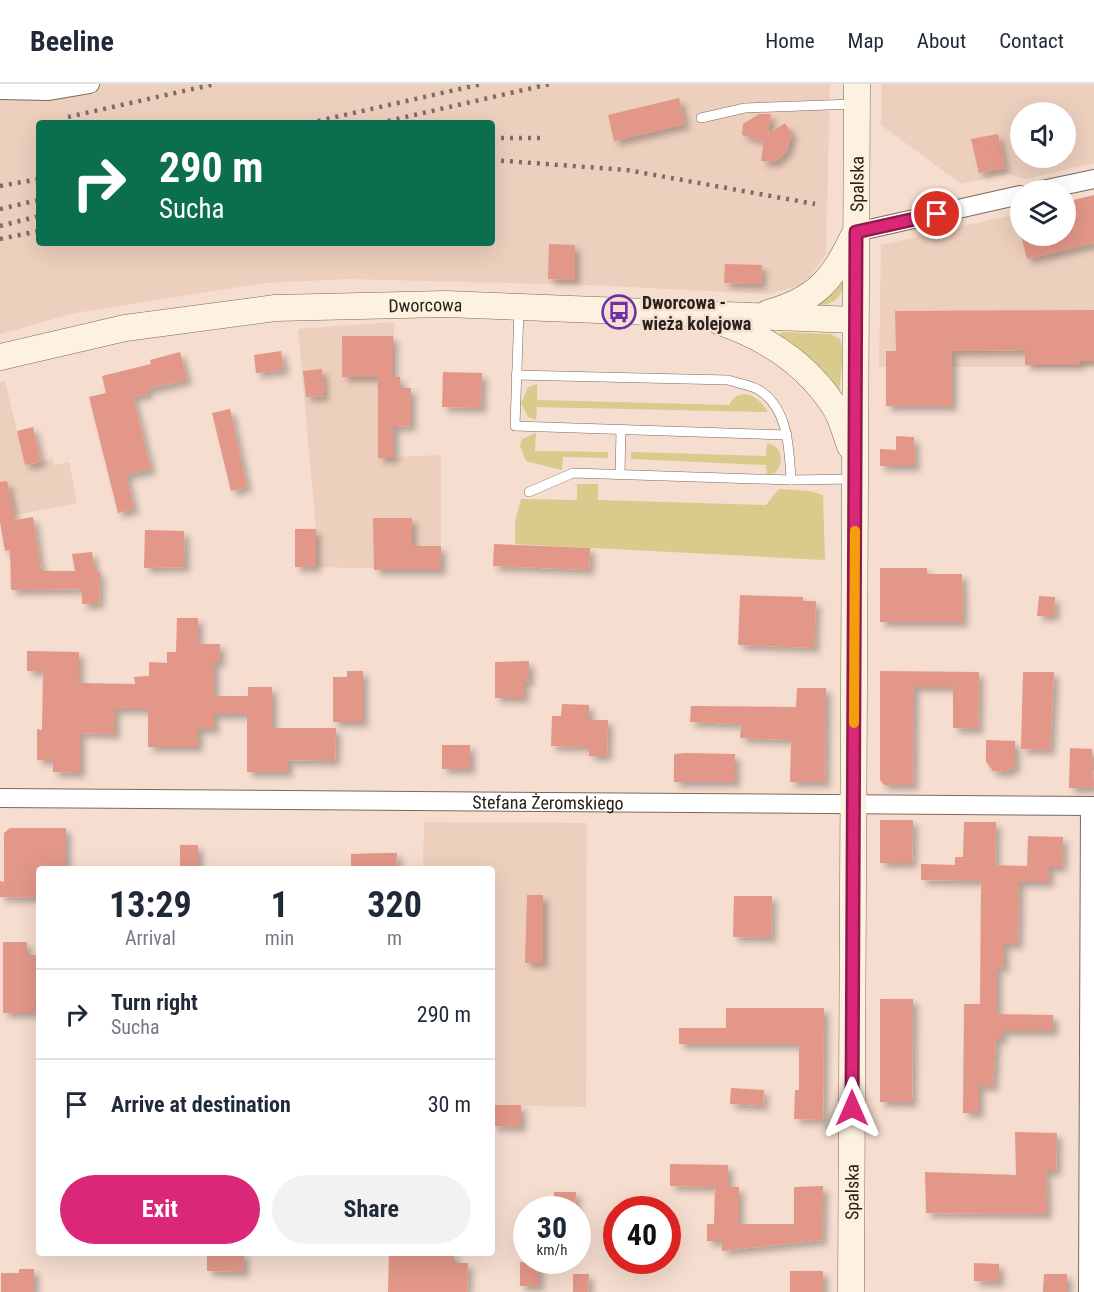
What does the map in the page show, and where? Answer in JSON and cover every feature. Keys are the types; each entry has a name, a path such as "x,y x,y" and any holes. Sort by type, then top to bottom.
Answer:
{"street":[{"path":"0,90 19,87 49,91 90,84"},
{"name":"Spalska","path":"850,1292 857,94"},
{"path":"1076,182 1094,178"},
{"path":"753,317 789,307 814,292 839,268 856,232 1010,197"},
{"name":"Dworcowa","path":"0,357 125,328 275,308 376,304 855,320"},
{"path":"697,314 767,342 801,368 833,405 855,470"},
{"name":"Stefana Żeromskiego","path":"0,798 1092,806"},
{"path":"1088,1292 1092,806"}],"lane":[{"path":"701,118 745,108 857,94"},
{"path":"519,307 515,426 787,435"},
{"path":"516,375 728,380 758,390 776,406 787,435 791,480"},
{"path":"620,474 621,430"},
{"path":"529,492 573,473 791,480 855,470"}],"shaded area":[{"path":"0,84 830,84 826,254 811,276 798,286 769,294 589,285 348,279 264,283 75,313 0,334"},
{"path":"882,84 1094,84 1094,163 1076,167 1076,102 1010,102 1010,168 1073,168 1026,179 1007,174 961,184 881,125"},
{"path":"1094,195 1094,367 879,367 881,245 1010,215 1010,246 1076,246 1076,220"},
{"path":"841,278 842,289 838,298 823,305 817,305"},
{"path":"394,322 394,457 441,455 441,570 316,567 316,529 298,329"},
{"path":"783,332 830,334 840,339 843,352 839,396 776,336"},
{"path":"5,381 25,465 53,459 54,465 69,462 77,503 0,518 0,383"},
{"path":"537,384 537,400 729,405 738,395 744,394 755,397 768,412 537,407 536,420 528,417 521,403 528,387"},
{"path":"536,433 535,451 608,452 608,458 563,457 562,470 526,461 520,446 522,439"},
{"path":"767,443 776,447 781,459 775,473 767,475 766,465 631,459 631,452 766,456"},
{"path":"577,484 598,484 598,500 766,505 779,489 810,491 823,495 825,560 515,544 515,521 521,499 577,500"},
{"path":"424,822 587,823 586,1107 495,1105 495,866 423,866"}],"building":[{"path":"679,98 685,124 614,141 608,115"},
{"path":"759,114 771,114 768,134 785,123 792,134 787,151 775,162 761,161 764,141 742,135 743,124"},
{"path":"998,134 1005,168 979,173 971,139"},
{"path":"1094,195 1094,243 1027,259 1024,246 1076,246 1076,199"},
{"path":"549,244 575,245 575,280 548,279"},
{"path":"725,264 762,265 761,284 724,283"},
{"path":"1094,310 1094,361 1080,361 1080,365 1025,365 1025,350 952,351 952,406 886,406 886,351 896,351 895,311"},
{"path":"342,336 393,336 393,377 400,377 400,388 411,388 411,426 394,427 394,458 378,458 378,377 342,377"},
{"path":"281,351 284,370 256,373 254,355"},
{"path":"180,352 187,380 147,389 148,394 133,397 151,469 126,475 134,509 118,513 89,397 106,393 102,376 151,364 150,360"},
{"path":"322,369 324,396 306,397 303,371"},
{"path":"443,372 482,373 481,408 442,407"},
{"path":"230,409 247,487 231,491 212,413"},
{"path":"33,427 41,462 25,465 17,431"},
{"path":"896,436 914,437 915,466 880,466 880,449 896,450"},
{"path":"7,481 15,520 33,517 41,571 75,571 72,554 92,552 95,571 100,572 99,604 82,604 82,589 11,590 10,550 5,551 0,522 0,482"},
{"path":"373,518 412,518 412,546 441,546 441,570 374,570"},
{"path":"295,529 316,529 316,567 295,567"},
{"path":"145,530 184,531 185,567 144,568"},
{"path":"494,544 590,548 589,570 493,566"},
{"path":"880,568 927,568 927,574 962,574 963,622 880,622"},
{"path":"740,595 803,597 803,601 816,601 814,648 738,645"},
{"path":"1039,596 1055,597 1054,616 1037,616"},
{"path":"177,618 198,618 198,644 220,644 220,662 214,662 214,696 248,696 248,687 272,687 272,728 336,728 335,761 288,760 288,772 247,772 247,714 214,714 214,729 198,729 198,747 148,747 148,709 115,709 115,734 80,733 80,773 53,772 53,760 37,760 37,729 42,730 43,671 27,671 27,651 79,652 79,683 135,684 134,677 149,676 149,662 167,663 167,652 176,652"},
{"path":"529,661 529,681 524,682 524,698 495,698 495,662"},
{"path":"347,671 363,671 363,722 333,722 333,677 347,677"},
{"path":"880,671 979,672 978,729 953,728 953,687 914,687 913,785 884,785 880,780"},
{"path":"1023,672 1054,672 1050,750 1021,749"},
{"path":"797,688 826,688 825,782 790,782 791,740 740,738 741,724 690,722 691,706 796,707"},
{"path":"562,704 589,705 589,720 608,720 607,756 589,756 589,747 551,746 552,716 561,716"},
{"path":"986,740 1015,741 1015,767 1006,772 993,771 986,762"},
{"path":"442,745 470,745 470,769 442,769"},
{"path":"1070,748 1092,749 1094,788 1069,788"},
{"path":"674,754 735,754 735,782 674,782"},
{"path":"880,820 913,820 912,863 880,863"},
{"path":"964,822 996,822 995,865 1027,866 1028,836 1063,837 1062,867 1049,867 1049,882 1019,882 1018,944 1004,944 1004,968 997,967 997,1014 1053,1015 1053,1031 1002,1031 1002,1039 996,1039 993,1086 979,1086 979,1113 963,1113 964,1004 980,1004 981,881 921,880 921,864 955,865 955,857 963,857"},
{"path":"10,828 66,828 66,866 36,866 36,898 0,897 0,881 4,882 4,833"},
{"path":"180,845 198,845 198,866 180,866"},
{"path":"397,853 396,866 351,866 351,854"},
{"path":"527,895 543,895 543,963 525,963"},
{"path":"734,896 772,896 771,938 733,937"},
{"path":"3,942 27,942 27,955 36,955 35,1013 3,1013"},
{"path":"880,999 913,999 912,1102 880,1102"},
{"path":"726,1008 824,1008 823,1120 794,1119 795,1090 799,1090 799,1044 679,1044 679,1028 726,1028"},
{"path":"731,1088 764,1090 763,1106 730,1104"},
{"path":"495,1105 521,1105 521,1127 495,1126"},
{"path":"1015,1132 1057,1133 1056,1171 1046,1171 1047,1214 926,1213 925,1172 1016,1175"},
{"path":"670,1164 728,1165 728,1187 739,1187 739,1224 794,1224 794,1187 823,1186 822,1240 722,1251 722,1241 707,1241 707,1224 714,1224 715,1187 670,1186"},
{"path":"554,1192 576,1192 576,1196 554,1196"},
{"path":"207,1256 244,1256 244,1272 207,1271"},
{"path":"389,1256 454,1256 454,1263 468,1263 467,1292 388,1292"},
{"path":"974,1263 999,1264 999,1282 974,1281"},
{"path":"19,1269 34,1269 34,1292 1,1292 1,1273 19,1273"},
{"path":"790,1271 823,1271 823,1292 790,1292"},
{"path":"520,1274 539,1274 539,1286 520,1286"},
{"path":"573,1274 589,1274 588,1292 573,1292"},
{"path":"1044,1274 1067,1274 1067,1292 1043,1292"}],"railway":[{"path":"68,117 215,84"},
{"path":"322,120 482,84"},
{"path":"392,120 550,84"},
{"path":"495,138 542,138"},
{"path":"495,160 627,170 815,204"},
{"path":"0,186 36,180"},
{"path":"0,209 36,201"},
{"path":"0,226 36,217"},
{"path":"0,239 36,232"}],"slow traffic":[{"path":"854,723 855,531"}],"place":[{"name":"Dworcowa - wieża kolejowa","path":"619,312"}],"route":[{"path":"852,1108 856,232 937,214"}]}
